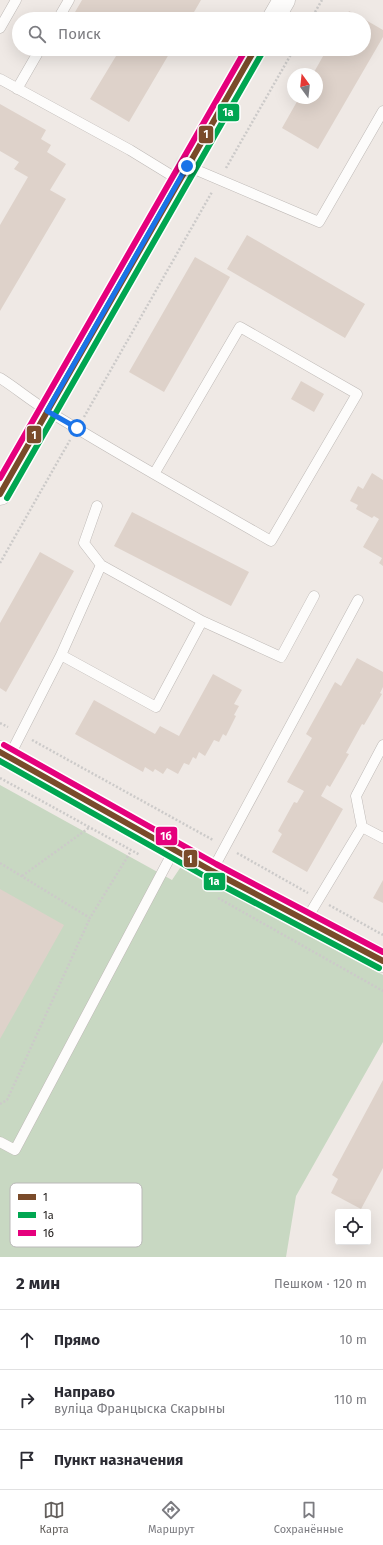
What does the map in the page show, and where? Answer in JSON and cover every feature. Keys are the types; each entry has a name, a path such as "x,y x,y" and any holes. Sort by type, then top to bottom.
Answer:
{"street":[{"path":"277,12 284,0"},
{"path":"0,494 183,173 252,56"},
{"path":"4,754 212,871 383,961"}],"lane":[{"path":"0,28 16,0"},
{"path":"62,12 69,0"},
{"path":"17,89 36,56"},
{"path":"0,79 130,150 183,173 219,180 319,222 383,111"},
{"path":"0,378 47,411 154,474 271,541 357,394 240,327 154,474"},
{"path":"97,506 84,543 101,565 202,621 281,657 314,596"},
{"path":"4,754 21,734 61,655 101,565"},
{"path":"212,871 358,600"},
{"path":"61,655 156,707 202,621"},
{"path":"306,920 362,827 356,796 383,745"},
{"path":"362,827 383,838"},
{"path":"0,1142 15,1150 174,850"}],"path":[{"path":"315,12 322,0"},
{"path":"0,563 290,56"},
{"path":"0,723 383,935"},
{"path":"22,876 90,827"},
{"path":"0,1104 7,1100 90,918 132,851"},
{"path":"0,863 90,918"}],"green space":[{"path":"0,785 172,880 182,865 383,975 383,1042 296,1196 286,1257 0,1257"}],"building":[{"path":"82,0 201,0 194,12 75,12"},
{"path":"371,23 383,30 383,37 318,149 282,128 296,104 323,104 323,68 316,68 323,56 371,56"},
{"path":"116,56 168,56 129,122 90,99"},
{"path":"0,104 46,130 41,139 51,145 47,152 66,164 50,190 66,199 0,311 0,225 28,177 14,169 19,162 0,151"},
{"path":"247,235 365,304 345,338 227,269"},
{"path":"195,257 230,277 164,392 129,372"},
{"path":"301,381 324,394 314,412 291,399"},
{"path":"372,473 383,480 383,566 379,563 382,558 363,547 379,519 374,516 372,518 356,509 358,505 350,501 358,486 363,489"},
{"path":"132,512 249,572 231,606 114,546"},
{"path":"40,552 74,571 6,692 0,688 0,623"},
{"path":"357,658 383,672 383,687 380,693 382,694 364,725 362,724 346,753 349,754 330,787 327,785 321,796 343,809 307,872 272,852 282,834 278,831 294,802 297,803 304,791 287,782 312,738 306,734 335,682 341,686"},
{"path":"213,674 242,690 234,704 239,706 234,715 236,716 226,736 223,734 219,742 214,740 205,756 199,752 196,759 193,757 189,765 184,763 178,774 167,768 163,774 155,769 153,772 145,767 143,772 75,734 94,700 155,734 160,726 179,736"},
{"path":"383,880 383,903 373,898"},
{"path":"0,889 64,925 0,1039"},
{"path":"383,1080 383,1168 361,1209 331,1193 338,1179 332,1175"}],"transit line":[{"name":"1б","path":"0,478 242,56"},
{"name":"1","path":"0,494 251,56"},
{"name":"1а","path":"7,498 260,56"},
{"name":"1б","path":"4,745 216,864 383,952"},
{"name":"1","path":"0,752 212,871 383,961"},
{"name":"1а","path":"0,761 208,878 379,968"}],"route":[{"path":"77,428 47,411 187,166"}]}
